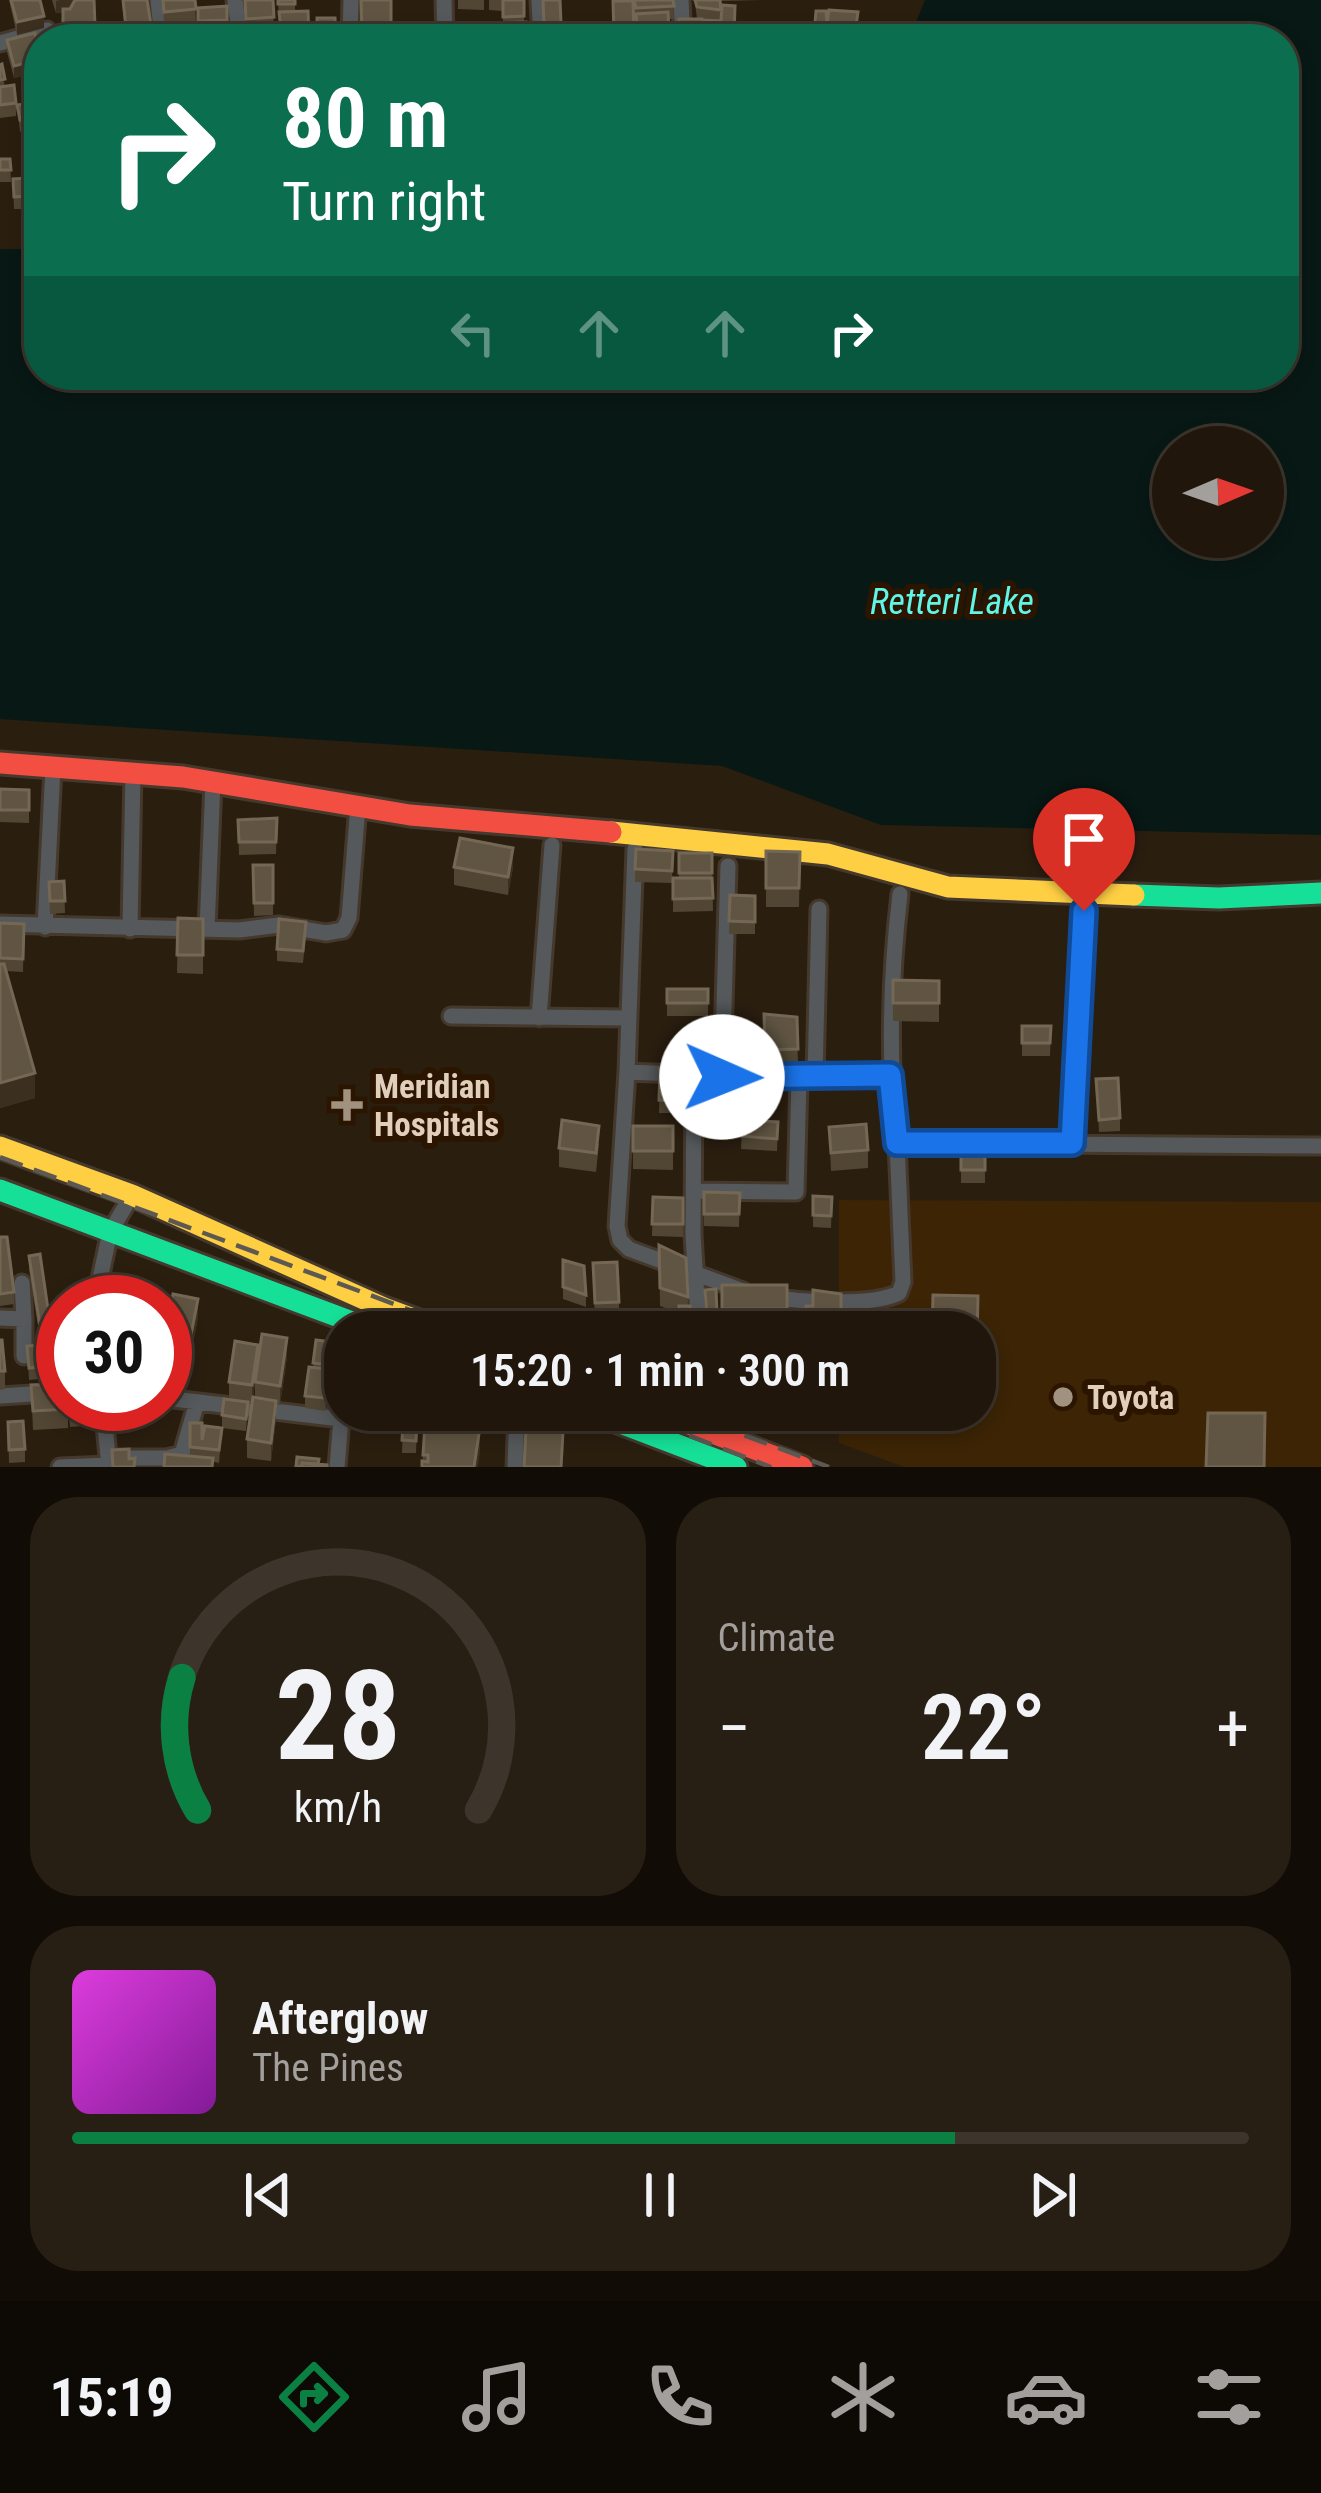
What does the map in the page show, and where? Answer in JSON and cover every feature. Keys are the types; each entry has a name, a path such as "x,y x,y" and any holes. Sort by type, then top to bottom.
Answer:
{"street":[{"path":"681,0 682,20"},
{"path":"0,763 133,771 548,829 778,846 828,854 948,886 992,891 1220,898 1321,893"},
{"path":"45,927 53,768"},
{"path":"130,929 133,771"},
{"path":"207,929 213,782"},
{"path":"0,924 130,929 279,925 326,933 343,930 349,918 358,806"},
{"path":"539,1018 552,845"},
{"path":"635,848 616,1226 620,1240 629,1249 748,1293 785,1300 888,1298 899,1293 903,1282 890,1075 890,977 900,895"},
{"path":"722,1077 728,866"},
{"path":"695,1191 796,1192 819,909"},
{"path":"1072,1143 1084,911"},
{"path":"451,1016 626,1018"},
{"path":"627,1072 694,1077 890,1075"},
{"path":"694,1077 698,1311"},
{"path":"897,1143 1321,1146"},
{"path":"0,1148 132,1195 393,1311"},
{"path":"0,1190 324,1313"},
{"path":"101,1275 110,1232 132,1195"},
{"path":"22,1282 25,1356"},
{"path":"0,1318 24,1318"},
{"path":"0,1396 36,1394"},
{"path":"192,1401 324,1412"},
{"path":"60,1467 182,1454 197,1402"},
{"path":"106,1431 109,1464"},
{"path":"337,1467 342,1431"},
{"path":"515,1467 516,1431"},
{"path":"641,1431 736,1467"},
{"path":"723,1431 802,1467"}],"shaded area":[{"path":"839,1200 1321,1202 1321,1467 904,1467 839,1443 839,1431 996,1431 996,1311 839,1311"}],"water":[{"name":"Retteri Lake","path":"925,0 1321,0 1321,835 881,825 722,766 0,719 0,249 24,249 24,390 1299,390 1299,24 915,24"}],"building":[{"path":"11,0 40,0 44,16 17,22"},
{"path":"75,0 94,0 95,24 63,24 63,9 70,9"},
{"path":"123,0 147,0 151,24 126,24"},
{"path":"163,0 195,0 196,9 164,12"},
{"path":"245,0 273,0 274,17 246,19"},
{"path":"361,0 391,0 391,24 362,24"},
{"path":"503,0 524,0 524,16 503,17"},
{"path":"543,0 560,0 561,23 544,24"},
{"path":"634,0 673,0 674,6 636,8"},
{"path":"695,0 720,0 721,10 697,7"},
{"path":"613,1 633,1 634,24 614,24"},
{"path":"722,5 735,6 734,24 704,24 704,20 721,21"},
{"path":"227,6 227,20 198,21 198,8"},
{"path":"829,10 858,12 856,24 827,24"},
{"path":"308,11 308,24 280,24 279,12"},
{"path":"816,11 826,11 827,24 815,24"},
{"path":"668,12 669,24 637,24 636,14"},
{"path":"317,18 335,18 335,24 317,24"},
{"path":"679,19 702,19 702,24 679,24"},
{"path":"24,36 24,64 14,66 7,40"},
{"path":"14,85 16,103 0,105 0,87"},
{"path":"0,159 10,159 11,170 0,170"},
{"path":"24,178 24,196 14,197 13,179"},
{"path":"0,789 29,790 29,810 0,810"},
{"path":"277,818 276,842 239,842 238,820"},
{"path":"460,838 513,848 508,877 454,867"},
{"path":"636,849 673,851 672,871 635,869"},
{"path":"766,851 800,852 799,888 766,888"},
{"path":"679,853 712,853 712,873 679,873"},
{"path":"253,865 273,865 273,903 254,903"},
{"path":"673,878 712,878 713,898 673,899"},
{"path":"64,881 65,901 50,901 49,882"},
{"path":"730,895 755,896 755,922 729,921"},
{"path":"178,918 203,919 203,955 177,955"},
{"path":"279,919 306,922 303,951 277,949"},
{"path":"0,923 24,924 23,959 0,958"},
{"path":"0,964 4,964 35,1073 0,1083"},
{"path":"893,980 939,981 939,1003 893,1003"},
{"path":"667,989 708,989 708,1003 667,1003"},
{"path":"764,1014 797,1017 798,1049 765,1050"},
{"path":"1022,1026 1051,1026 1050,1043 1022,1043"},
{"path":"705,1028 706,1055 685,1055 685,1029"},
{"path":"703,1065 742,1065 742,1093 704,1093"},
{"path":"660,1068 675,1068 674,1101 659,1100"},
{"path":"1118,1078 1120,1118 1099,1120 1096,1079"},
{"path":"562,1120 599,1126 596,1153 559,1148"},
{"path":"742,1120 778,1122 777,1139 741,1136"},
{"path":"866,1124 868,1150 831,1153 829,1127"},
{"path":"633,1126 673,1126 673,1151 633,1151"},
{"path":"961,1139 985,1139 985,1170 961,1170"},
{"path":"704,1192 740,1193 739,1214 704,1214"},
{"path":"813,1196 832,1197 831,1216 813,1215"},
{"path":"653,1197 683,1198 683,1224 652,1224"},
{"path":"0,1237 7,1237 14,1292 0,1294"},
{"path":"659,1245 686,1258 688,1297 660,1288"},
{"path":"40,1254 43,1275 36,1275 36,1301 29,1256"},
{"path":"563,1260 584,1266 586,1295 563,1287"},
{"path":"617,1262 619,1302 595,1303 593,1263"},
{"path":"722,1285 787,1285 787,1309 722,1309"},
{"path":"716,1289 717,1311 707,1311 705,1290"},
{"path":"813,1290 841,1294 841,1311 806,1311 806,1306 813,1306"},
{"path":"933,1295 978,1296 978,1311 933,1311"},
{"path":"192,1298 198,1299 192,1330"},
{"path":"262,1334 287,1338 280,1386 255,1382"},
{"path":"2,1340 5,1371 0,1371"},
{"path":"316,1340 324,1341 324,1364 313,1363"},
{"path":"235,1341 258,1345 252,1385 229,1382"},
{"path":"36,1345 36,1367 29,1368 27,1346"},
{"path":"309,1367 324,1369 324,1398 305,1396"},
{"path":"31,1385 36,1385 36,1411 33,1411"},
{"path":"253,1397 276,1401 271,1443 247,1439"},
{"path":"224,1399 248,1402 246,1419 222,1415"},
{"path":"1208,1413 1265,1413 1264,1467 1206,1467"},
{"path":"23,1421 25,1449 9,1450 8,1422"},
{"path":"192,1423 202,1423 202,1440 205,1426 222,1428 219,1450 190,1447"},
{"path":"403,1431 417,1431 416,1441 402,1440"},
{"path":"424,1431 479,1431 474,1467 422,1467 422,1461 428,1462 428,1455 423,1455"},
{"path":"526,1431 563,1432 561,1467 524,1467"},
{"path":"129,1449 134,1467 113,1467 112,1450"},
{"path":"165,1454 213,1458 212,1467 164,1467"},
{"path":"297,1457 319,1459 318,1464 296,1466"}],"railway":[{"path":"0,1157 413,1311"},
{"path":"677,1431 771,1467"},
{"path":"733,1431 829,1467"}],"traffic: fast":[{"path":"1134,895 1219,898 1321,893"},
{"path":"0,1190 324,1311"},
{"path":"641,1431 736,1467"}],"traffic: slow":[{"path":"611,832 828,854 948,887 1134,895"},
{"path":"0,1147 132,1195 392,1311"}],"traffic: jam":[{"path":"0,763 183,777 410,815 611,832"},
{"path":"707,1431 802,1467"}],"place":[{"name":"Meridian Hospitals","path":"347,1105"},
{"name":"Toyota","path":"1063,1397"}],"route":[{"path":"722,1077 890,1075 897,1143 1072,1143 1084,911"}]}
